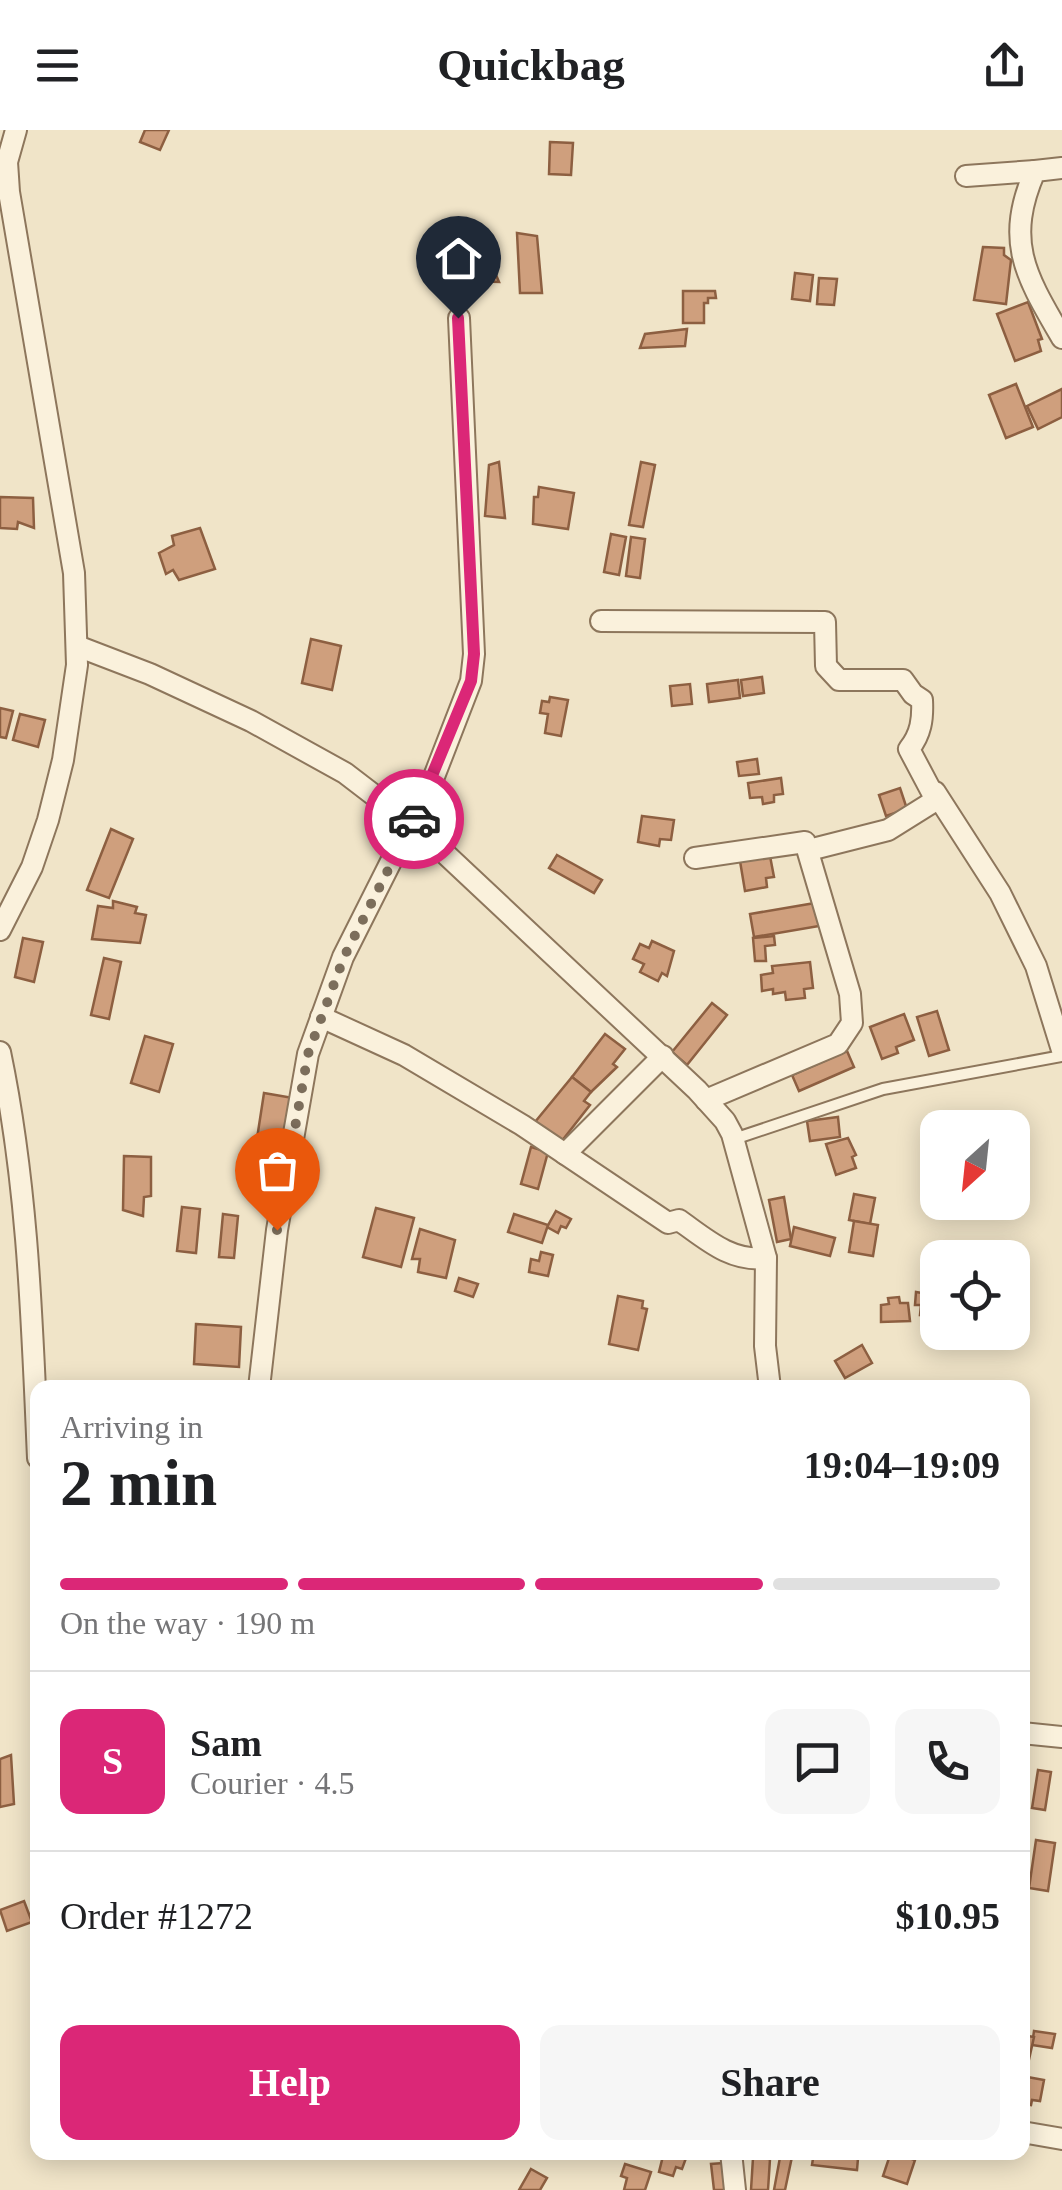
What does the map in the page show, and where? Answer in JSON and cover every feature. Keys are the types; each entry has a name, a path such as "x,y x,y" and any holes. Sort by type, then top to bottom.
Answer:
{"street":[{"path":"0,930 32,867 52,805 63,760 77,646 74,573 4,200 7,162 16,130"},
{"path":"966,176 1062,168"},
{"path":"1035,171 1020,204 1019,238 1032,286 1062,338"},
{"path":"260,1380 277,1230 308,1054 344,957 412,824 471,681 474,654 458,318"},
{"path":"601,621 825,622 826,666 839,680 903,680 922,700 918,738 909,749 1000,894 1036,966 1062,1053"},
{"path":"77,646 251,720 345,773 412,824 706,1100 725,1121 734,1140 766,1258 765,1346 769,1380"},
{"path":"809,850 888,830 936,800 935,792"},
{"path":"695,858 805,842 850,994 852,1023 838,1044 706,1100"},
{"path":"322,1017 404,1055 522,1124 668,1222 679,1220 745,1261 766,1258"},
{"path":"0,1052 24,1202 35,1380"},
{"path":"565,1154 663,1056"},
{"path":"1030,1734 1062,1736"},
{"path":"1030,2133 1062,2139"},
{"path":"732,2160 735,2190"}],"lane":[{"path":"734,1140 883,1089 1062,1053"}],"building":[{"path":"145,130 169,130 160,150 140,142"},
{"path":"550,142 573,143 571,175 549,174"},
{"path":"517,233 537,236 542,293 520,293"},
{"path":"983,247 1004,248 1004,255 1011,260 1006,304 974,300"},
{"path":"470,261 490,261 499,282 470,281"},
{"path":"795,273 813,275 810,301 792,299"},
{"path":"819,278 837,279 834,305 817,304"},
{"path":"683,291 715,291 716,298 708,298 708,303 704,303 704,323 683,323"},
{"path":"1028,302 1042,339 1038,340 1041,351 1015,361 997,314"},
{"path":"687,329 685,346 640,348 645,334"},
{"path":"1016,384 1033,427 1006,438 989,395"},
{"path":"1062,389 1062,417 1038,429 1027,406"},
{"path":"499,462 505,518 485,516 489,465"},
{"path":"641,462 655,465 643,527 629,525"},
{"path":"539,487 574,493 568,529 533,524 534,497 538,497"},
{"path":"0,497 33,498 34,528 18,522 17,529 0,528"},
{"path":"200,528 215,569 179,580 173,570 166,574 159,553 174,545 172,536"},
{"path":"611,534 626,537 619,575 604,572"},
{"path":"631,537 645,539 640,578 626,576"},
{"path":"311,639 341,646 332,690 302,683"},
{"path":"762,677 764,693 743,696 741,680"},
{"path":"738,680 740,698 709,702 707,684"},
{"path":"690,684 692,704 672,706 670,686"},
{"path":"550,697 568,700 561,736 545,733 548,714 540,713 542,701 549,702"},
{"path":"0,708 13,711 6,738 0,737"},
{"path":"20,714 45,720 38,747 13,740"},
{"path":"757,759 759,774 739,776 737,762"},
{"path":"781,778 783,794 774,795 774,802 763,804 762,797 750,798 748,783"},
{"path":"900,788 907,809 886,816 879,795"},
{"path":"642,816 674,820 671,840 660,839 659,846 638,842"},
{"path":"111,829 133,839 109,898 87,890"},
{"path":"557,855 602,880 594,893 549,868"},
{"path":"770,856 774,877 766,878 767,887 745,891 740,861"},
{"path":"113,901 137,907 135,913 146,915 140,943 92,939 98,906 113,908"},
{"path":"815,903 819,926 754,937 750,914"},
{"path":"774,936 775,945 765,946 766,961 755,961 753,938"},
{"path":"23,938 43,942 34,982 15,977"},
{"path":"652,941 674,951 667,976 662,973 658,981 640,972 644,964 633,959 640,944 649,948"},
{"path":"104,958 121,962 109,1019 91,1015"},
{"path":"810,962 813,988 804,989 805,998 786,1000 785,992 762,991 761,975 773,973 772,966"},
{"path":"712,1003 727,1015 687,1065 672,1052"},
{"path":"937,1011 949,1050 929,1056 917,1017"},
{"path":"904,1014 914,1040 896,1047 898,1053 882,1059 870,1027"},
{"path":"605,1034 625,1049 613,1064 617,1067 591,1092 572,1077"},
{"path":"145,1036 173,1044 159,1092 131,1083"},
{"path":"847,1051 854,1067 799,1091 792,1075"},
{"path":"572,1077 591,1092 584,1101 590,1105 561,1142 535,1122"},
{"path":"264,1093 293,1098 283,1162 254,1158"},
{"path":"838,1117 840,1137 810,1141 807,1121"},
{"path":"848,1138 856,1155 852,1157 856,1168 836,1175 826,1144"},
{"path":"531,1147 548,1152 538,1189 521,1184"},
{"path":"124,1156 151,1157 151,1196 144,1197 143,1216 123,1210"},
{"path":"854,1194 875,1198 870,1224 849,1220"},
{"path":"784,1197 791,1239 777,1242 769,1200"},
{"path":"182,1207 200,1209 196,1253 177,1251"},
{"path":"376,1208 414,1218 401,1267 363,1257"},
{"path":"556,1211 571,1219 558,1233 547,1227"},
{"path":"223,1214 238,1216 234,1258 219,1257"},
{"path":"514,1214 548,1225 542,1243 508,1232"},
{"path":"854,1221 878,1225 873,1256 849,1252"},
{"path":"794,1227 835,1238 830,1256 790,1246"},
{"path":"420,1229 455,1240 446,1278 418,1272 420,1259 412,1259"},
{"path":"541,1252 553,1255 548,1276 529,1272 531,1259 539,1261"},
{"path":"459,1278 478,1284 473,1297 455,1291"},
{"path":"618,1296 643,1301 642,1308 647,1309 638,1350 609,1344"},
{"path":"899,1297 900,1303 908,1303 910,1321 881,1322 881,1305 889,1304 888,1298"},
{"path":"196,1324 241,1327 239,1367 194,1364"},
{"path":"862,1345 872,1363 845,1378 835,1361"},
{"path":"11,1755 14,1804 0,1807 0,1759"},
{"path":"1038,1770 1051,1772 1045,1810 1032,1808"},
{"path":"1036,1840 1055,1843 1048,1891 1030,1888"},
{"path":"24,1901 30,1923 7,1931 0,1910"},
{"path":"1034,2031 1055,2034 1052,2048 1032,2045"},
{"path":"1030,2077 1044,2080 1040,2101 1032,2100 1031,2105"},
{"path":"662,2160 685,2160 682,2169 676,2167 673,2176 659,2172"},
{"path":"753,2160 770,2160 768,2190 751,2190"},
{"path":"780,2160 791,2160 785,2190 774,2190"},
{"path":"813,2160 858,2160 857,2170 812,2165"},
{"path":"888,2160 915,2160 907,2184 883,2176"},
{"path":"723,2163 726,2190 714,2190 711,2164"},
{"path":"625,2164 651,2172 645,2190 624,2190 627,2178 621,2176"},
{"path":"531,2169 547,2178 540,2190 519,2190"}],"way so far":[{"path":"277,1230 308,1054 344,957 414,819"}],"route":[{"path":"414,819 471,681 474,654 458,318"}]}
